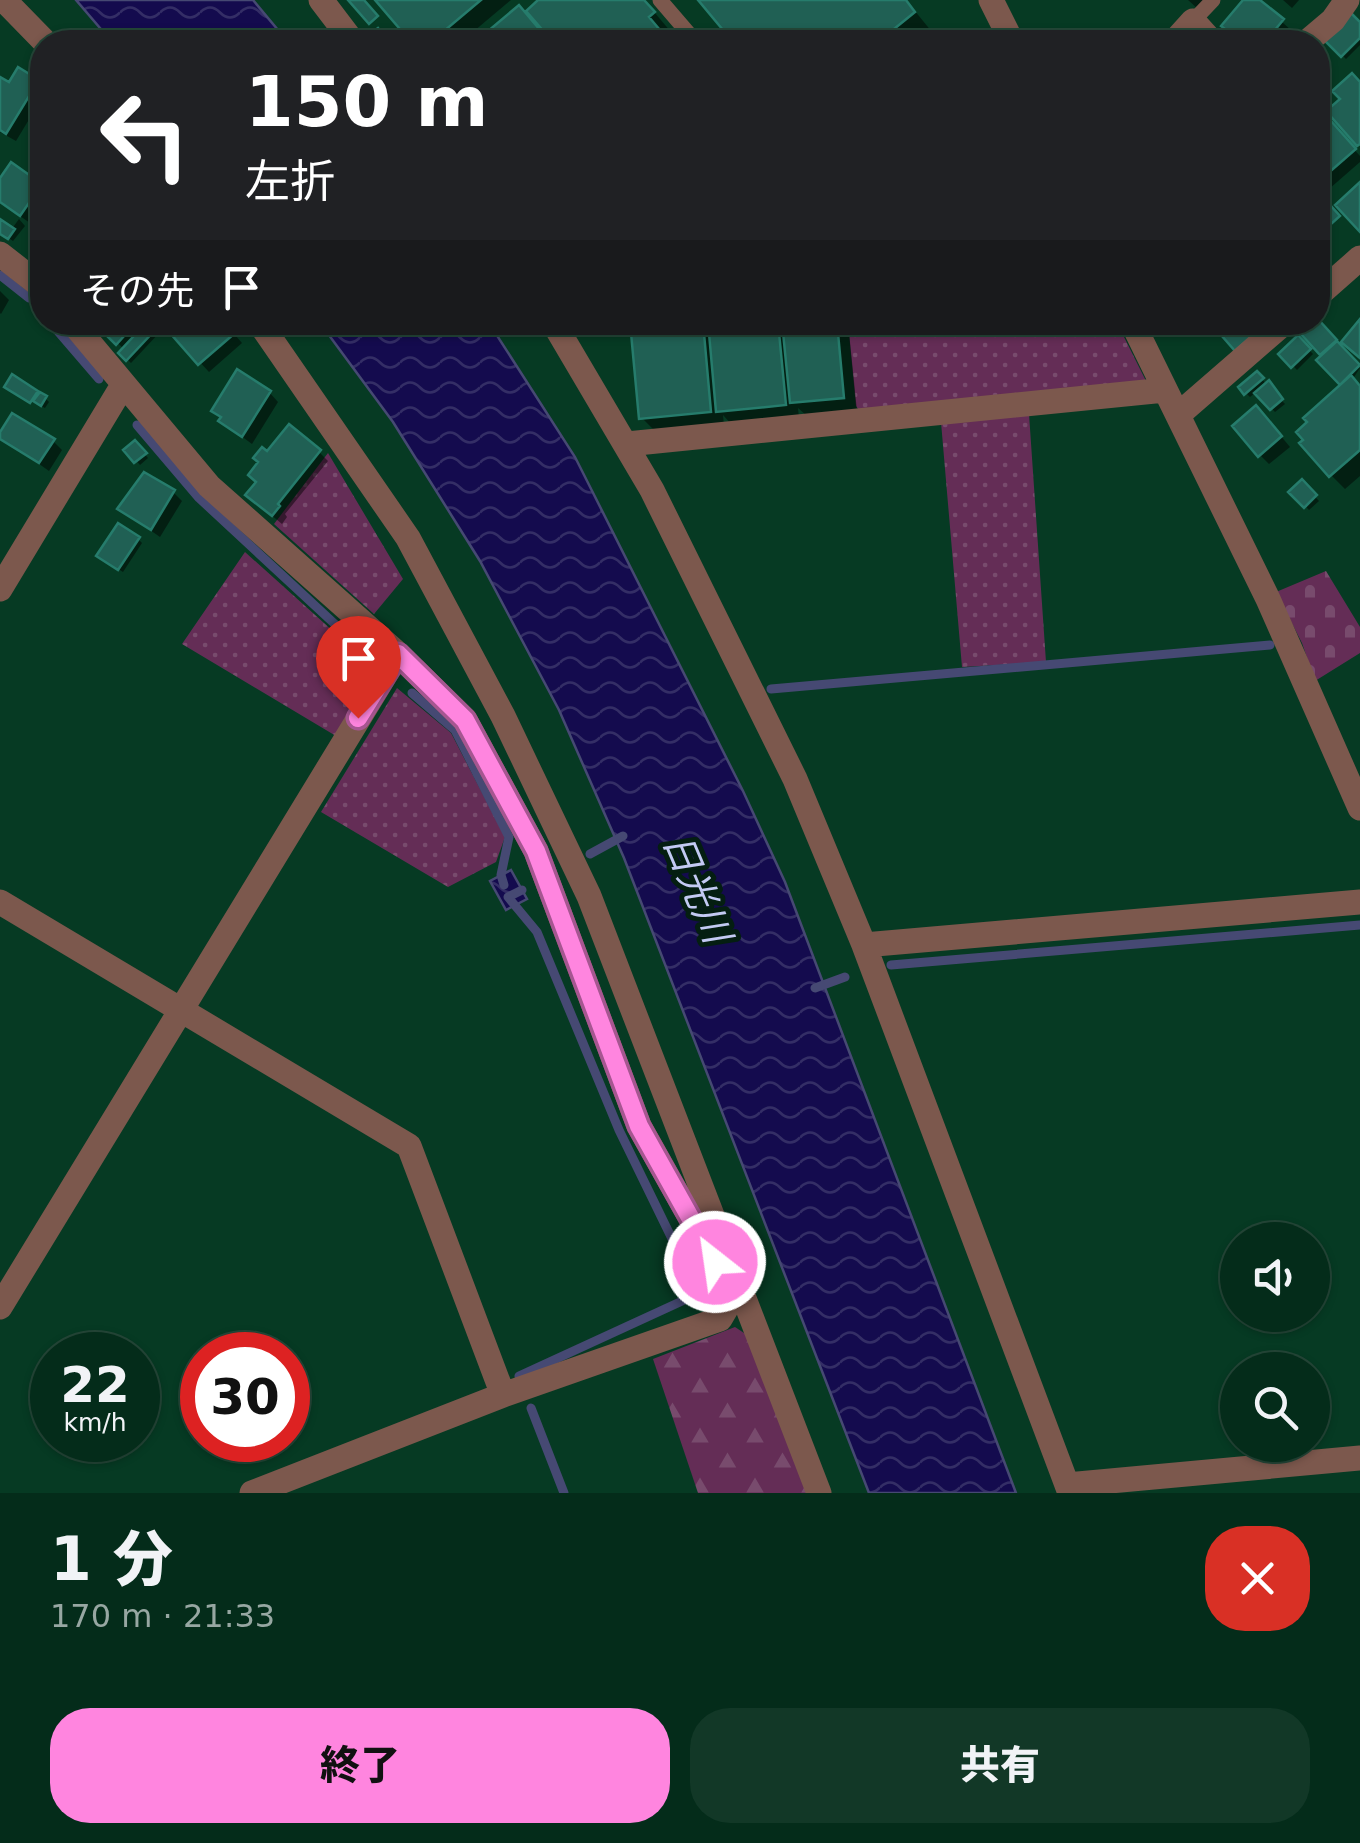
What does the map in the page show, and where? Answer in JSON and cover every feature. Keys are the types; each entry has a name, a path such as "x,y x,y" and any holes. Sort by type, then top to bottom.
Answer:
{"street":[{"path":"4,0 33,30"},
{"path":"322,0 344,30"},
{"path":"991,0 1006,30"},
{"path":"1322,30 1347,0"},
{"path":"1185,30 1193,22 1201,30"},
{"path":"0,254 30,278"},
{"path":"1330,284 1360,258"},
{"path":"83,335 209,486 398,654 465,720 536,851 639,1126 734,1296 720,1320 502,1394 258,1492"},
{"path":"268,335 408,538 512,734 589,896 819,1493"},
{"path":"561,335 627,444 795,779 864,945 1069,1489 1360,1458"},
{"path":"1138,335 1268,599 1360,808"},
{"path":"1178,415 1271,335"},
{"path":"0,589 123,385"},
{"path":"627,444 1165,390"},
{"path":"0,1307 398,654"},
{"path":"0,902 409,1146 502,1394"},
{"path":"864,945 1360,902"}],"lane":[{"path":"660,0 686,30"},
{"path":"1193,22 1213,0"}],"green space":[{"path":"849,335 1123,335 1148,385 864,417 856,406"},
{"path":"1029,414 1046,662 962,667 941,422"},
{"path":"328,453 403,579 374,614 274,524"},
{"path":"245,552 374,668 336,736 182,644"},
{"path":"1326,571 1360,627 1360,653 1315,681 1302,643 1276,592"},
{"path":"397,688 451,733 505,837 496,862 448,887 321,812"},
{"path":"735,1327 753,1339 813,1493 698,1493 653,1359"}],"water":[{"path":"76,0 253,0 278,30 102,30"},
{"name":"日光川","path":"329,335 497,335 575,457 785,882 1016,1493 869,1493 624,858 559,710 480,561 393,422"},
{"path":"511,870 527,899 506,910 490,881"}],"building":[{"path":"348,0 364,0 378,16 369,24"},
{"path":"375,0 481,0 445,30 401,30"},
{"path":"538,0 644,0 655,12 649,17 660,30 543,30 526,11"},
{"path":"698,0 906,0 915,12 893,30 723,30"},
{"path":"1243,0 1260,0 1284,19 1275,30 1224,30 1221,26"},
{"path":"519,5 540,30 489,30"},
{"path":"1351,13 1360,22 1360,38 1341,57 1330,46 1330,34"},
{"path":"18,67 30,74 30,95 6,134 0,130 0,77 9,82"},
{"path":"1352,73 1360,82 1357,146 1330,116 1330,108 1340,99 1332,91"},
{"path":"1330,120 1356,149 1330,172"},
{"path":"11,162 30,175 30,201 20,216 0,202 0,178"},
{"path":"1360,182 1360,232 1335,205"},
{"path":"1330,205 1340,216 1330,223"},
{"path":"0,219 15,229 8,239 0,234"},
{"path":"1360,319 1360,358 1341,342"},
{"path":"1330,332 1337,340 1320,355 1302,335"},
{"path":"106,335 125,335 116,345"},
{"path":"135,335 150,335 126,361 118,353"},
{"path":"172,335 233,335 198,365"},
{"path":"631,335 704,335 711,412 639,419"},
{"path":"709,335 779,335 786,405 716,412"},
{"path":"783,335 838,335 844,398 790,403"},
{"path":"1221,335 1253,335 1235,351"},
{"path":"1298,335 1311,349 1291,368 1278,354"},
{"path":"1337,341 1360,365 1340,385 1316,360"},
{"path":"237,369 271,391 242,437 218,421 221,417 211,411"},
{"path":"1257,371 1264,378 1244,395 1238,387"},
{"path":"12,374 38,391 30,403 4,387"},
{"path":"1351,375 1360,386 1360,450 1329,477 1299,443 1303,440 1296,432 1307,422 1303,418"},
{"path":"1269,380 1283,399 1270,410 1254,393"},
{"path":"40,392 47,396 41,406 33,401"},
{"path":"1256,405 1282,436 1258,457 1232,426"},
{"path":"12,413 55,439 39,463 0,439"},
{"path":"289,424 321,450 272,516 245,495 256,482 248,475 258,462 253,458 262,447 267,451"},
{"path":"135,440 147,453 134,463 123,450"},
{"path":"144,472 175,490 151,530 117,509"},
{"path":"1302,479 1317,495 1304,508 1288,492"},
{"path":"118,523 140,537 118,570 96,556"}],"waterway":[{"path":"0,275 29,298"},
{"path":"61,335 99,379"},
{"path":"137,425 199,498 365,652"},
{"path":"771,689 1270,645"},
{"path":"412,693 455,730 509,837 501,875 504,885"},
{"path":"590,854 623,836"},
{"path":"519,1376 693,1296 695,1286 619,1130 537,932 508,897 522,890"},
{"path":"891,965 1360,925"},
{"path":"815,988 845,977"},
{"path":"531,1408 564,1493"}],"route":[{"path":"358,718 398,654 465,720 536,851 639,1126 715,1262"}]}
